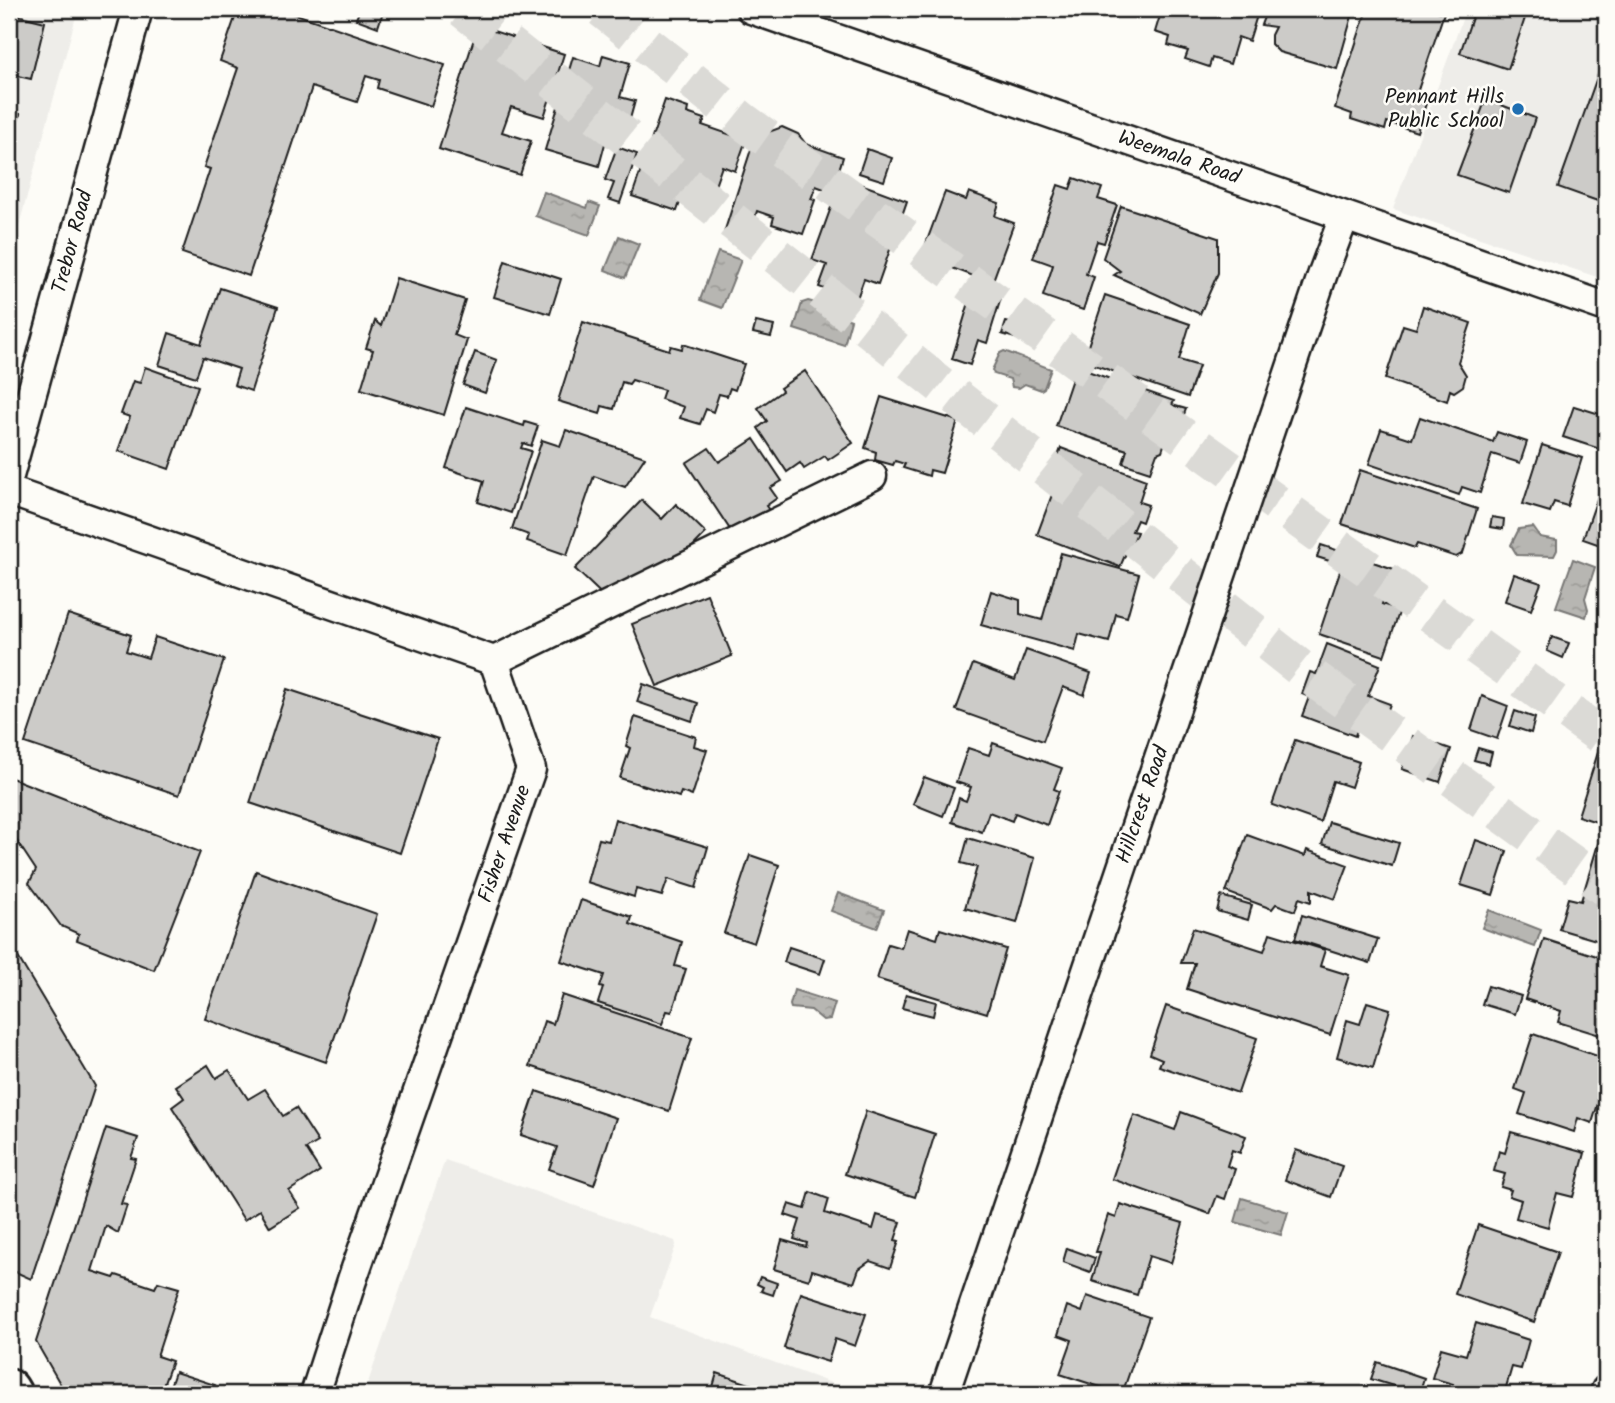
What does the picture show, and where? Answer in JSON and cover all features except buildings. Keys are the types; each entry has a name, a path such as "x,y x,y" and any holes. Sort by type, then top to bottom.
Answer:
{"highway":[{"path":"9,1389 12,1394"}],"street":[{"name":"Trebor Road","path":"9,476 138,9"},
{"name":"Weemala Road","path":"751,9 788,15 1344,217 1606,307"},
{"name":"Hillcrest Road","path":"944,1394 1344,217"},
{"path":"9,491 494,662 872,476"},
{"name":"Fisher Avenue","path":"315,1394 352,1280 531,769 494,662"}],"shaded area":[{"path":"9,9 78,9 9,262"},
{"name":"Pennant Hills Public School","path":"1466,9 1606,9 1606,280 1393,209"},
{"path":"445,1160 675,1241 676,1245 650,1317 861,1394 364,1394"}],"water":[{"path":"544,192 587,208 589,202 600,206 589,235 535,216"},
{"path":"619,236 639,244 625,278 605,270"},
{"path":"718,252 741,260 722,308 700,300"},
{"path":"802,303 816,303 819,309 851,320 844,345 794,329"},
{"path":"1004,351 1051,369 1044,388 1041,390 1025,384 1019,388 1012,387 1010,379 994,374 992,370 1000,353"},
{"path":"1533,527 1540,537 1557,540 1554,556 1517,555 1511,545 1519,529"},
{"path":"1573,559 1595,567 1585,598 1588,609 1586,617 1556,607"},
{"path":"838,893 884,910 877,928 831,911"},
{"path":"1489,910 1541,930 1535,947 1482,928"},
{"path":"794,990 835,1003 830,1019 823,1020 811,1010 791,1008"},
{"path":"1242,1198 1288,1212 1281,1235 1235,1222"}],"tunnel":[{"path":"463,9 1309,675 1606,888"},
{"path":"602,9 744,122 1606,739"}],"place":[{"name":"Pennant Hills Public School","path":"1518,109"}]}
